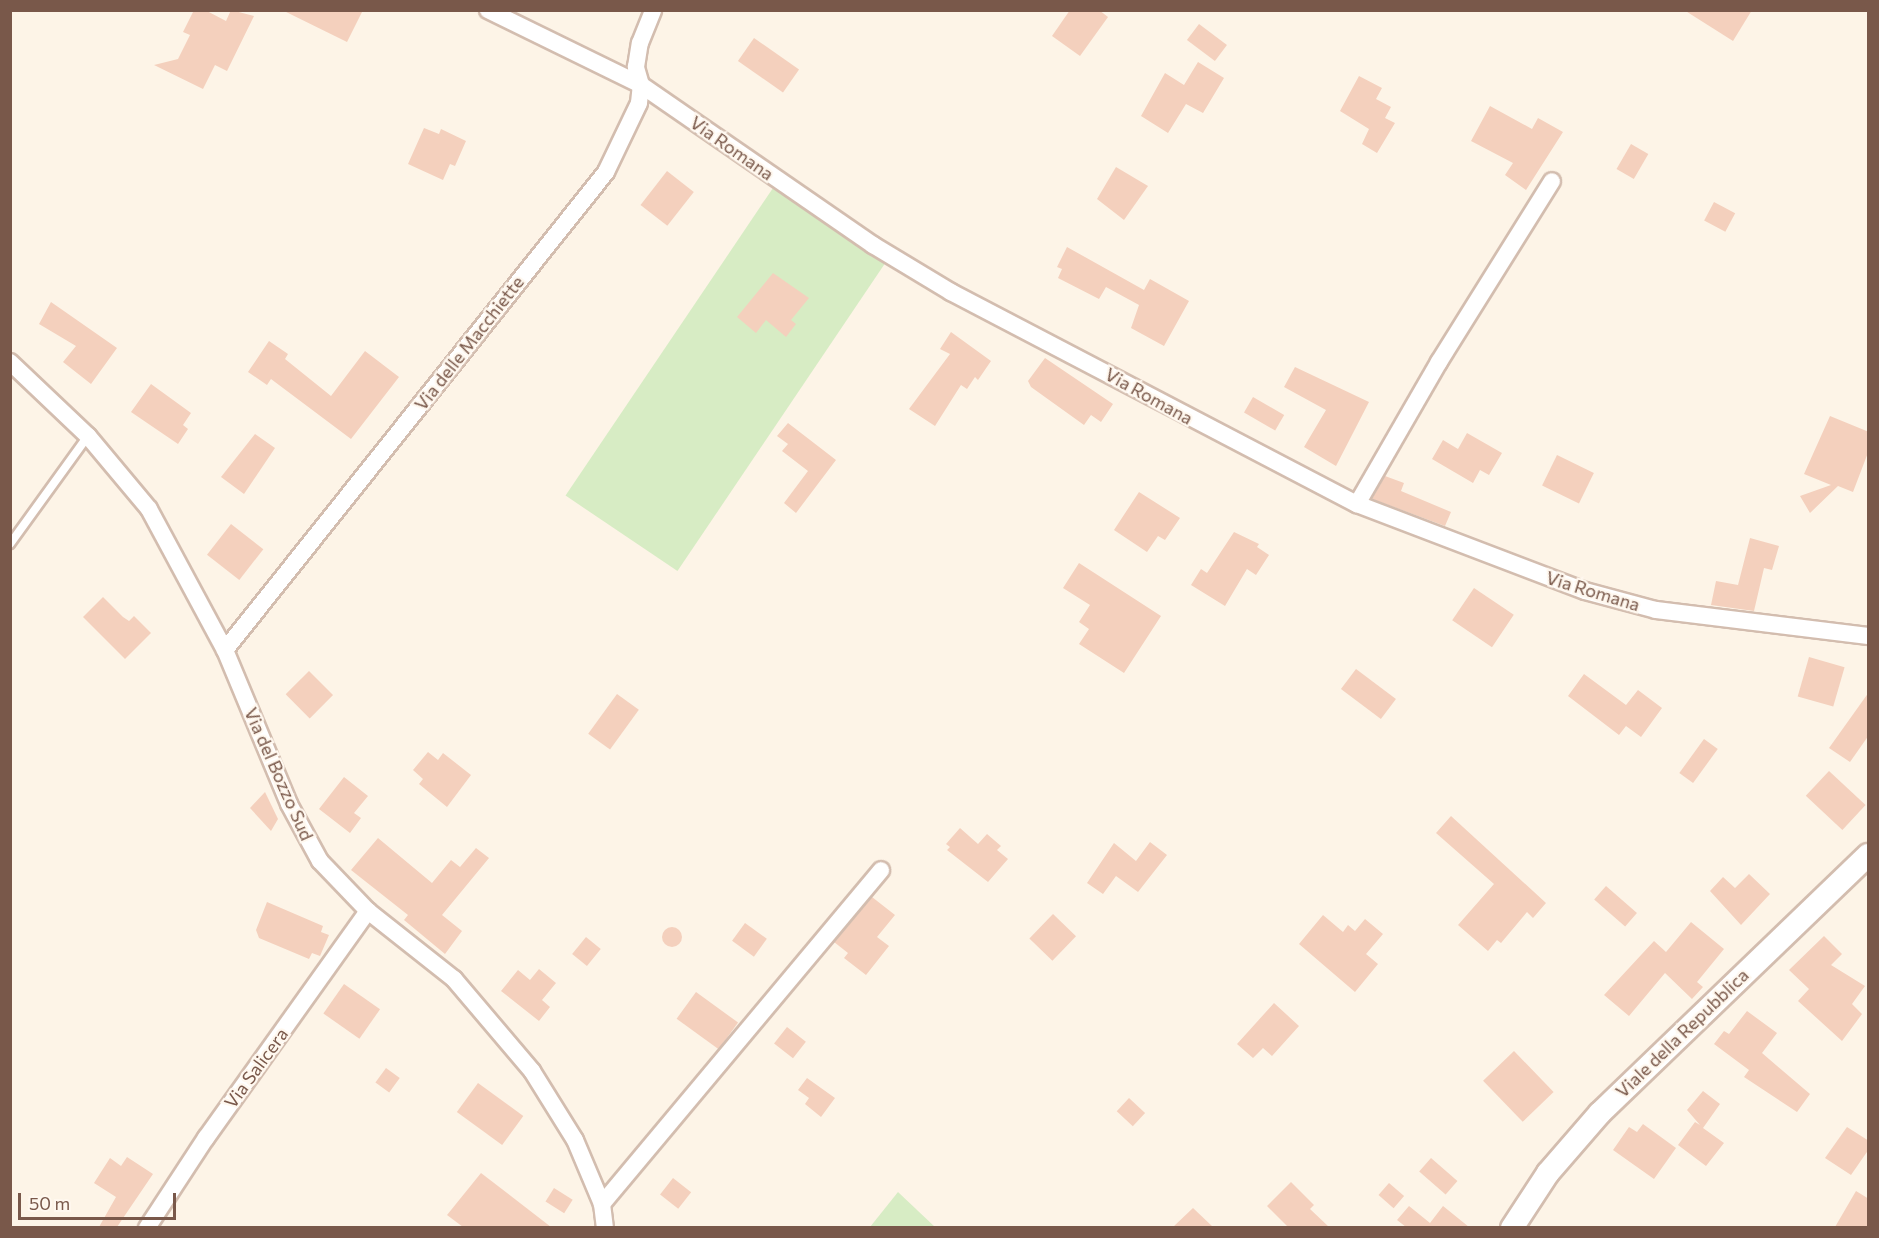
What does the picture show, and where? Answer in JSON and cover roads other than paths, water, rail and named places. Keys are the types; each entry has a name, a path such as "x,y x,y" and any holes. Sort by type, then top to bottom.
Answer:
{"main road":[{"name":"Viale della Repubblica","path":"1512,1227 1548,1173 1600,1113 1869,855"}],"street":[{"name":"Via Romana","path":"488,10 641,85 873,245 951,292 1356,504 1574,587 1656,610 1869,636"},
{"name":"Via delle Macchiette","path":"225,650 606,172 633,118 641,85 636,67 638,51 653,10"},
{"path":"1356,504 1439,362 1552,181"},
{"name":"Via del Bozzo Sud","path":"10,363 88,436 149,510 225,650 289,804 320,861 369,911 454,980 532,1071 575,1140 602,1204 605,1227"},
{"path":"602,1204 881,870"},
{"name":"Via Salicera","path":"147,1227 206,1138 369,911"}],"lane":[{"path":"10,544 88,436"}]}
